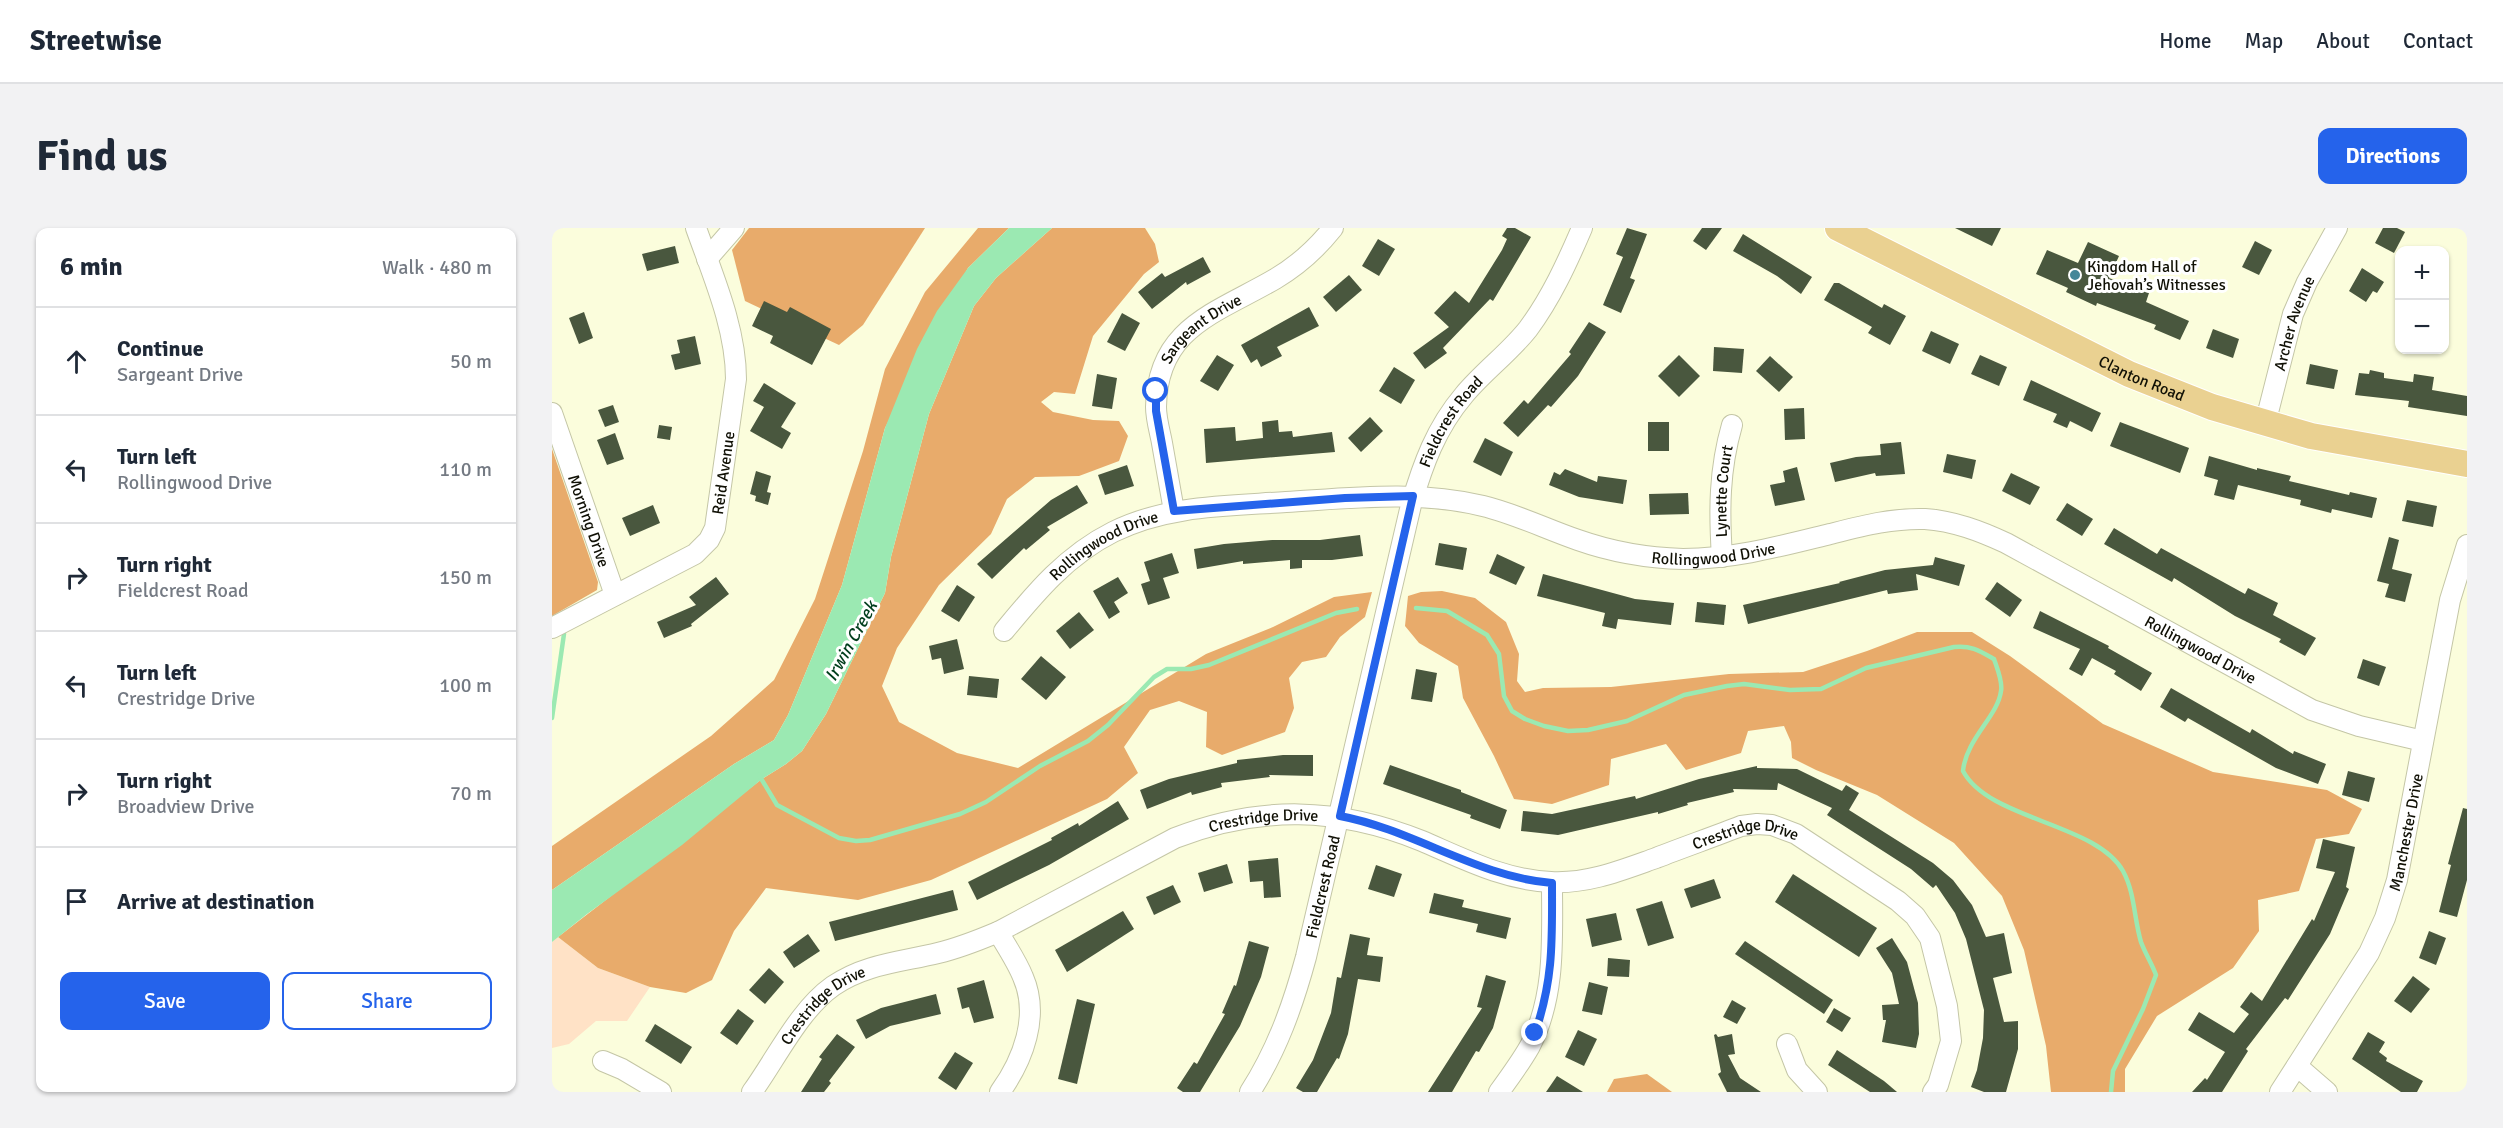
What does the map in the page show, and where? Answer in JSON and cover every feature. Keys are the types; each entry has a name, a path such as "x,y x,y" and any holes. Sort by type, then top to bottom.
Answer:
{"main road":[{"name":"Clanton Road","path":"1838,228 2129,374 2212,407 2265,424 2321,438 2467,464"}],"street":[{"name":"Reid Avenue","path":"552,628 695,554 709,540 715,528 736,379 736,359 696,228"},
{"path":"707,259 734,228"},
{"name":"Sargeant Drive","path":"1174,511 1156,411 1156,391 1164,362 1173,346 1188,329 1202,318 1275,279 1309,254 1333,228"},
{"name":"Fieldcrest Road","path":"1250,1092 1278,1042 1295,998 1340,816 1413,496 1425,457 1444,421 1464,395 1528,329 1558,280 1582,228"},
{"name":"Archer Avenue","path":"2265,424 2293,314 2307,282 2337,228"},
{"name":"Morning Drive","path":"552,413 615,596"},
{"name":"Lynette Court","path":"1722,557 1720,483 1724,453 1732,425"},
{"name":"Rollingwood Drive","path":"1004,631 1044,582 1082,550 1125,526 1174,511 1345,498 1413,496 1484,506 1527,519 1578,540 1627,554 1670,558 1722,557 1759,552 1880,522 1924,519 1967,527 2006,543 2312,710 2359,726 2423,741"},
{"name":"Manchester Drive","path":"2280,1092 2369,953 2385,918 2397,880 2450,600 2467,545"},
{"name":"Crestridge Drive","path":"752,1092 807,1012 831,987 851,975 871,967 972,943 998,932 1175,838 1197,829 1257,816 1305,814 1340,816 1386,827 1494,873 1552,883 1607,875 1741,826 1772,825 1796,834 1898,901 1915,916 1930,938 1947,1006 1951,1041 1938,1085 1933,1092"},
{"path":"1499,1092 1530,1046 1545,1005 1552,962 1552,883"},
{"path":"998,932 1024,979 1029,1001 1028,1035 1021,1057 1000,1092"},
{"path":"1787,1044 1797,1071 1817,1092"},
{"path":"603,1061 622,1069 661,1092"},
{"path":"2297,1066 2326,1092"}],"shaded area":[{"path":"749,228 925,228 863,325 839,345 745,301 732,250"},
{"path":"978,228 1009,228 968,268 885,428 842,585 788,715 774,740 734,764 552,890 552,846 711,736 774,680 815,599 863,451 885,369 925,292"},
{"path":"1052,228 1145,228 1155,244 1159,262 1144,274 1093,336 1075,394 1054,392 1041,402 1053,412 1093,420 1119,421 1128,436 1119,461 1079,476 1035,477 1007,499 991,534 939,585 897,648 882,686 899,722 957,753 1018,768 1206,654 1273,627 1334,597 1372,592 1365,617 1340,637 1326,657 1302,662 1289,678 1294,708 1285,732 1222,755 1206,747 1207,712 1179,701 1150,710 1124,747 1138,773 1107,799 931,880 858,900 766,888 734,931 712,980 686,993 650,987 598,968 558,937 762,779 802,751 826,714 885,593 891,557 929,414 974,306 996,278"},
{"path":"552,449 598,582 597,590 552,616"},
{"path":"1442,591 1475,598 1506,622 1519,654 1517,681 1525,692 1543,688 1611,687 1729,674 1803,672 1917,632 1972,632 2010,656 2103,724 2213,772 2327,790 2362,809 2349,834 2316,839 2299,891 2258,900 2259,931 2233,968 2157,1016 2125,1069 2125,1092 2051,1092 2046,1046 2024,950 2002,896 1954,843 1877,795 1792,758 1791,742 1784,726 1748,731 1741,753 1686,770 1666,744 1611,759 1609,785 1552,804 1514,799 1463,698 1458,666 1419,643 1405,626 1408,596 1421,592"},
{"path":"558,937 598,968 650,987 627,1021 596,1021 569,1044 552,1048 552,942"},
{"path":"1647,1074 1672,1092 1607,1092 1614,1079"}],"water":[{"name":"Irwin Creek","path":"1009,228 1052,228 996,278 974,306 929,414 891,557 885,593 826,714 802,751 762,779 682,845 552,942 552,890 734,764 774,740 788,715 842,585 885,428 917,349 937,311 968,268"}],"building":[{"path":"1507,228 1515,228 1531,237 1493,301 1490,299 1443,348 1447,353 1425,369 1413,353 1449,327 1434,313 1455,291 1469,303 1502,250 1507,239 1502,236"},
{"path":"1627,228 1647,234 1630,278 1635,280 1621,313 1603,305 1623,257 1616,254"},
{"path":"1702,228 1722,228 1706,250 1693,241"},
{"path":"1955,228 2001,228 1992,246"},
{"path":"2383,228 2397,228 2405,232 2398,246 2395,246 2394,253 2375,243"},
{"path":"1743,234 1812,277 1801,294 1777,276 1733,251"},
{"path":"1378,239 1395,249 1379,276 1362,266"},
{"path":"2255,241 2272,250 2259,275 2242,267"},
{"path":"2088,242 2119,256 2109,278 2149,293 2146,302 2189,321 2180,340 2154,329 2156,325 2097,303 2096,306 2066,292 2068,288 2036,274 2047,250 2078,263"},
{"path":"675,246 679,263 647,271 642,254"},
{"path":"1203,257 1211,272 1187,285 1186,282 1152,309 1138,292 1162,273 1165,277"},
{"path":"2362,268 2384,282 2377,293 2373,291 2366,302 2349,291"},
{"path":"1349,275 1362,290 1336,312 1323,297"},
{"path":"1834,283 1839,283 1882,308 1884,304 1906,316 1890,345 1868,333 1872,327 1824,300"},
{"path":"764,301 787,312 790,307 831,329 812,365 770,343 773,336 752,326"},
{"path":"1309,307 1319,326 1277,347 1282,356 1261,367 1257,359 1251,363 1241,345"},
{"path":"584,312 593,338 579,344 569,318"},
{"path":"1122,313 1140,323 1125,351 1107,342"},
{"path":"1589,322 1606,332 1578,376 1551,407 1548,405 1518,437 1503,423 1524,400 1528,404 1571,354 1569,352"},
{"path":"2213,329 2239,339 2233,358 2206,348"},
{"path":"1931,331 1959,344 1950,364 1922,351"},
{"path":"695,336 701,364 675,370 671,355 680,353 677,340"},
{"path":"1714,347 1744,349 1742,373 1713,371"},
{"path":"1217,355 1234,365 1218,391 1200,381"},
{"path":"1679,355 1700,376 1679,397 1658,376"},
{"path":"1980,355 2007,367 1999,386 1971,374"},
{"path":"1770,356 1793,377 1779,392 1756,371"},
{"path":"2310,364 2338,370 2334,389 2306,384"},
{"path":"1394,367 1415,380 1401,404 1379,391"},
{"path":"2370,370 2384,373 2384,378 2413,382 2414,374 2434,377 2432,390 2467,396 2467,416 2408,407 2409,401 2355,395 2359,373 2369,374"},
{"path":"1097,374 1117,378 1112,409 1092,406"},
{"path":"2031,380 2101,413 2092,432 2070,421 2067,428 2053,422 2057,414 2023,400"},
{"path":"764,383 796,403 781,427 791,433 782,449 750,431 764,407 753,401"},
{"path":"613,405 619,422 605,427 598,410"},
{"path":"1804,408 1805,439 1785,440 1784,409"},
{"path":"1370,417 1383,431 1361,452 1348,438"},
{"path":"1278,420 1279,432 1292,431 1293,437 1332,432 1335,452 1206,463 1204,429 1235,427 1236,441 1263,438 1262,422"},
{"path":"1648,422 1669,422 1669,451 1648,451"},
{"path":"2120,422 2189,448 2180,473 2110,446"},
{"path":"659,425 672,427 670,440 657,438"},
{"path":"615,433 624,459 607,465 597,440"},
{"path":"1485,438 1513,452 1501,476 1473,462"},
{"path":"1901,442 1905,474 1876,476 1875,473 1835,482 1830,463 1856,457 1881,455 1880,444"},
{"path":"1947,454 1976,460 1972,479 1943,472"},
{"path":"2209,456 2257,470 2257,468 2291,476 2289,481 2349,495 2350,492 2377,498 2372,518 2332,509 2331,513 2300,505 2301,500 2238,485 2234,500 2214,495 2218,480 2204,476"},
{"path":"1127,465 1134,486 1105,495 1098,475"},
{"path":"1797,467 1805,500 1775,506 1770,485 1785,482 1783,471"},
{"path":"1565,469 1597,482 1598,476 1627,480 1623,504 1579,497 1549,485 1554,472 1560,475"},
{"path":"756,471 771,476 767,492 771,493 768,505 755,501 756,496 750,494"},
{"path":"2011,473 2040,487 2030,505 2002,491"},
{"path":"1077,485 1088,503 1047,527 1050,530 1026,550 1024,548 992,579 977,564 1051,500"},
{"path":"1688,493 1689,514 1650,515 1649,494"},
{"path":"2407,500 2437,506 2433,527 2402,521"},
{"path":"2067,503 2093,519 2082,536 2056,520"},
{"path":"653,505 660,523 630,536 622,518"},
{"path":"2114,528 2157,554 2161,548 2245,594 2248,588 2278,603 2273,615 2316,638 2305,656 2279,642 2281,639 2235,616 2174,578 2172,582 2104,544"},
{"path":"1360,535 1363,556 1332,560 1302,560 1302,568 1290,569 1290,560 1243,564 1243,561 1197,569 1194,549 1224,544 1272,540 1320,540"},
{"path":"2389,537 2399,540 2392,569 2412,574 2405,602 2385,597 2389,584 2377,581"},
{"path":"1439,543 1467,548 1463,570 1435,565"},
{"path":"1172,553 1179,573 1163,578 1170,598 1148,605 1141,584 1150,581 1144,562"},
{"path":"1497,554 1525,567 1516,585 1489,573"},
{"path":"1935,557 1965,565 1959,586 1916,574 1918,590 1888,594 1887,590 1748,624 1743,605 1840,583 1885,570 1933,565"},
{"path":"1543,574 1635,599 1674,603 1671,625 1618,619 1616,629 1602,626 1605,613 1537,596"},
{"path":"716,577 729,594 691,624 692,626 664,638 657,622 696,605 689,597"},
{"path":"1118,577 1128,593 1114,602 1120,612 1109,619 1093,591"},
{"path":"1997,582 2022,600 2010,617 1985,599"},
{"path":"957,585 975,597 959,622 941,611"},
{"path":"1697,602 1726,605 1724,625 1695,622"},
{"path":"2040,611 2109,646 2108,648 2152,673 2141,691 2114,674 2116,671 2092,658 2082,676 2069,669 2080,649 2033,628"},
{"path":"1079,612 1094,630 1070,649 1056,631"},
{"path":"957,639 964,669 944,674 941,658 932,660 929,646"},
{"path":"1041,656 1066,677 1046,700 1021,679"},
{"path":"2363,659 2386,667 2379,686 2357,678"},
{"path":"1416,669 1437,673 1432,702 1411,699"},
{"path":"969,676 999,679 997,698 967,695"},
{"path":"2171,688 2250,733 2252,729 2293,754 2294,751 2326,764 2318,784 2276,768 2188,718 2185,722 2160,707"},
{"path":"1283,755 1313,755 1313,776 1269,775 1270,777 1221,783 1222,787 1192,795 1191,792 1147,809 1140,790 1169,779 1237,763 1237,760"},
{"path":"1390,765 1461,790 1461,792 1507,810 1500,829 1470,818 1471,815 1383,784"},
{"path":"1757,766 1757,768 1797,769 1842,791 1846,785 1859,793 1849,810 1933,863 1953,880 1972,905 1986,937 2004,933 2012,973 1993,978 2004,1022 2018,1021 2018,1049 2006,1092 1984,1092 1971,1087 1983,1038 1984,1010 1966,939 1955,913 1936,885 1933,888 1911,869 1827,815 1832,808 1778,783 1777,790 1733,789 1734,792 1687,803 1688,805 1658,814 1658,812 1558,835 1521,831 1523,811 1552,814 1635,796 1636,799 1699,779"},
{"path":"2348,771 2375,778 2369,802 2342,795"},
{"path":"1118,801 1129,819 1049,865 977,900 968,882 1052,840 1051,838 1078,823 1079,826"},
{"path":"2463,808 2467,809 2467,880 2457,917 2439,912 2451,865 2448,864"},
{"path":"2323,839 2355,847 2346,887 2349,889 2330,934 2288,1000 2285,998 2246,1049 2248,1051 2222,1092 2192,1092 2205,1078 2207,1080 2225,1052 2188,1030 2199,1012 2234,1033 2249,1014 2240,1007 2251,992 2262,1001 2312,919 2314,921 2335,872 2316,868"},
{"path":"1278,858 1281,897 1264,898 1263,881 1250,882 1248,861"},
{"path":"1227,864 1233,883 1204,892 1198,873"},
{"path":"1376,865 1402,874 1394,897 1368,889"},
{"path":"1793,874 1877,928 1859,957 1775,902"},
{"path":"1714,879 1721,898 1691,908 1684,889"},
{"path":"1173,885 1181,902 1154,915 1146,897"},
{"path":"953,890 958,910 835,941 829,922"},
{"path":"1434,893 1464,900 1462,907 1511,918 1506,939 1476,932 1478,924 1429,913"},
{"path":"1662,901 1674,938 1648,946 1636,909"},
{"path":"1123,911 1134,929 1067,972 1055,950"},
{"path":"1616,913 1622,940 1592,947 1586,919"},
{"path":"2429,931 2446,938 2436,965 2419,958"},
{"path":"808,934 820,951 794,968 783,952"},
{"path":"1350,934 1370,938 1367,955 1383,957 1380,982 1358,979 1348,1034 1339,1059 1337,1058 1317,1092 1303,1092 1296,1088 1313,1060 1331,1013 1337,977 1341,978"},
{"path":"1892,938 1907,962 1918,1003 1919,1034 1916,1048 1882,1042 1886,1020 1883,1020 1882,1005 1899,1004 1892,973 1876,948"},
{"path":"1249,941 1269,947 1261,977 1240,1026 1200,1092 1183,1092 1177,1088 1194,1062 1197,1064 1225,1014 1222,1013 1234,985 1236,986"},
{"path":"1745,941 1833,1000 1824,1014 1735,954"},
{"path":"1608,958 1630,960 1629,977 1607,976"},
{"path":"769,968 784,982 765,1004 749,990"},
{"path":"1486,975 1506,981 1493,1028 1479,1052 1476,1051 1452,1092 1428,1092 1482,1008 1477,1007"},
{"path":"2413,976 2430,989 2411,1013 2394,1001"},
{"path":"984,980 994,1018 974,1023 969,1007 962,1009 957,988"},
{"path":"1589,982 1608,987 1602,1015 1582,1011"},
{"path":"936,994 941,1014 890,1026 866,1039 856,1020 881,1008"},
{"path":"1077,999 1095,1004 1077,1084 1058,1079"},
{"path":"1732,1000 1746,1008 1737,1024 1723,1017"},
{"path":"1834,1008 1851,1018 1842,1032 1826,1022"},
{"path":"738,1009 754,1021 737,1045 720,1033"},
{"path":"655,1024 692,1047 681,1064 645,1041"},
{"path":"1578,1030 1597,1039 1584,1066 1565,1057"},
{"path":"2368,1032 2385,1042 2379,1052 2387,1058 2386,1061 2423,1081 2417,1092 2401,1092 2352,1059"},
{"path":"837,1034 855,1047 829,1081 831,1083 824,1092 801,1092 822,1059 819,1057"},
{"path":"1732,1034 1735,1054 1728,1055 1740,1078 1761,1092 1727,1092 1718,1074 1721,1072 1714,1035 1718,1037"},
{"path":"1837,1050 1897,1092 1870,1092 1828,1065"},
{"path":"955,1052 973,1063 956,1090 938,1078"},
{"path":"1557,1076 1583,1092 1546,1092"}],"waterway":[{"path":"1416,608 1447,611 1487,635 1499,654 1504,696 1512,711 1544,726 1568,731 1588,730 1627,721 1684,695 1727,686 1744,684 1790,690 1821,689 1866,668 1954,647 1970,648 1994,659 2001,683 1999,700 1970,749 1963,771 1976,787 1995,801 2067,831 2090,842 2109,855 2127,879 2141,942 2156,975 2143,1009 2113,1071 2111,1092"},
{"path":"759,775 777,805 839,838 856,841 870,840 960,814 986,802 1040,766 1088,741 1108,725 1154,677 1167,669 1191,669 1209,665 1336,613 1357,609"},
{"path":"552,718 564,634"}],"place":[{"name":"Kingdom Hall of Jehovah’s Witnesses","path":"2075,275"}],"route":[{"path":"1156,391 1156,411 1174,511 1345,498 1413,496 1340,816 1386,827 1494,873 1552,883 1551,976 1545,1005 1535,1033"}]}
